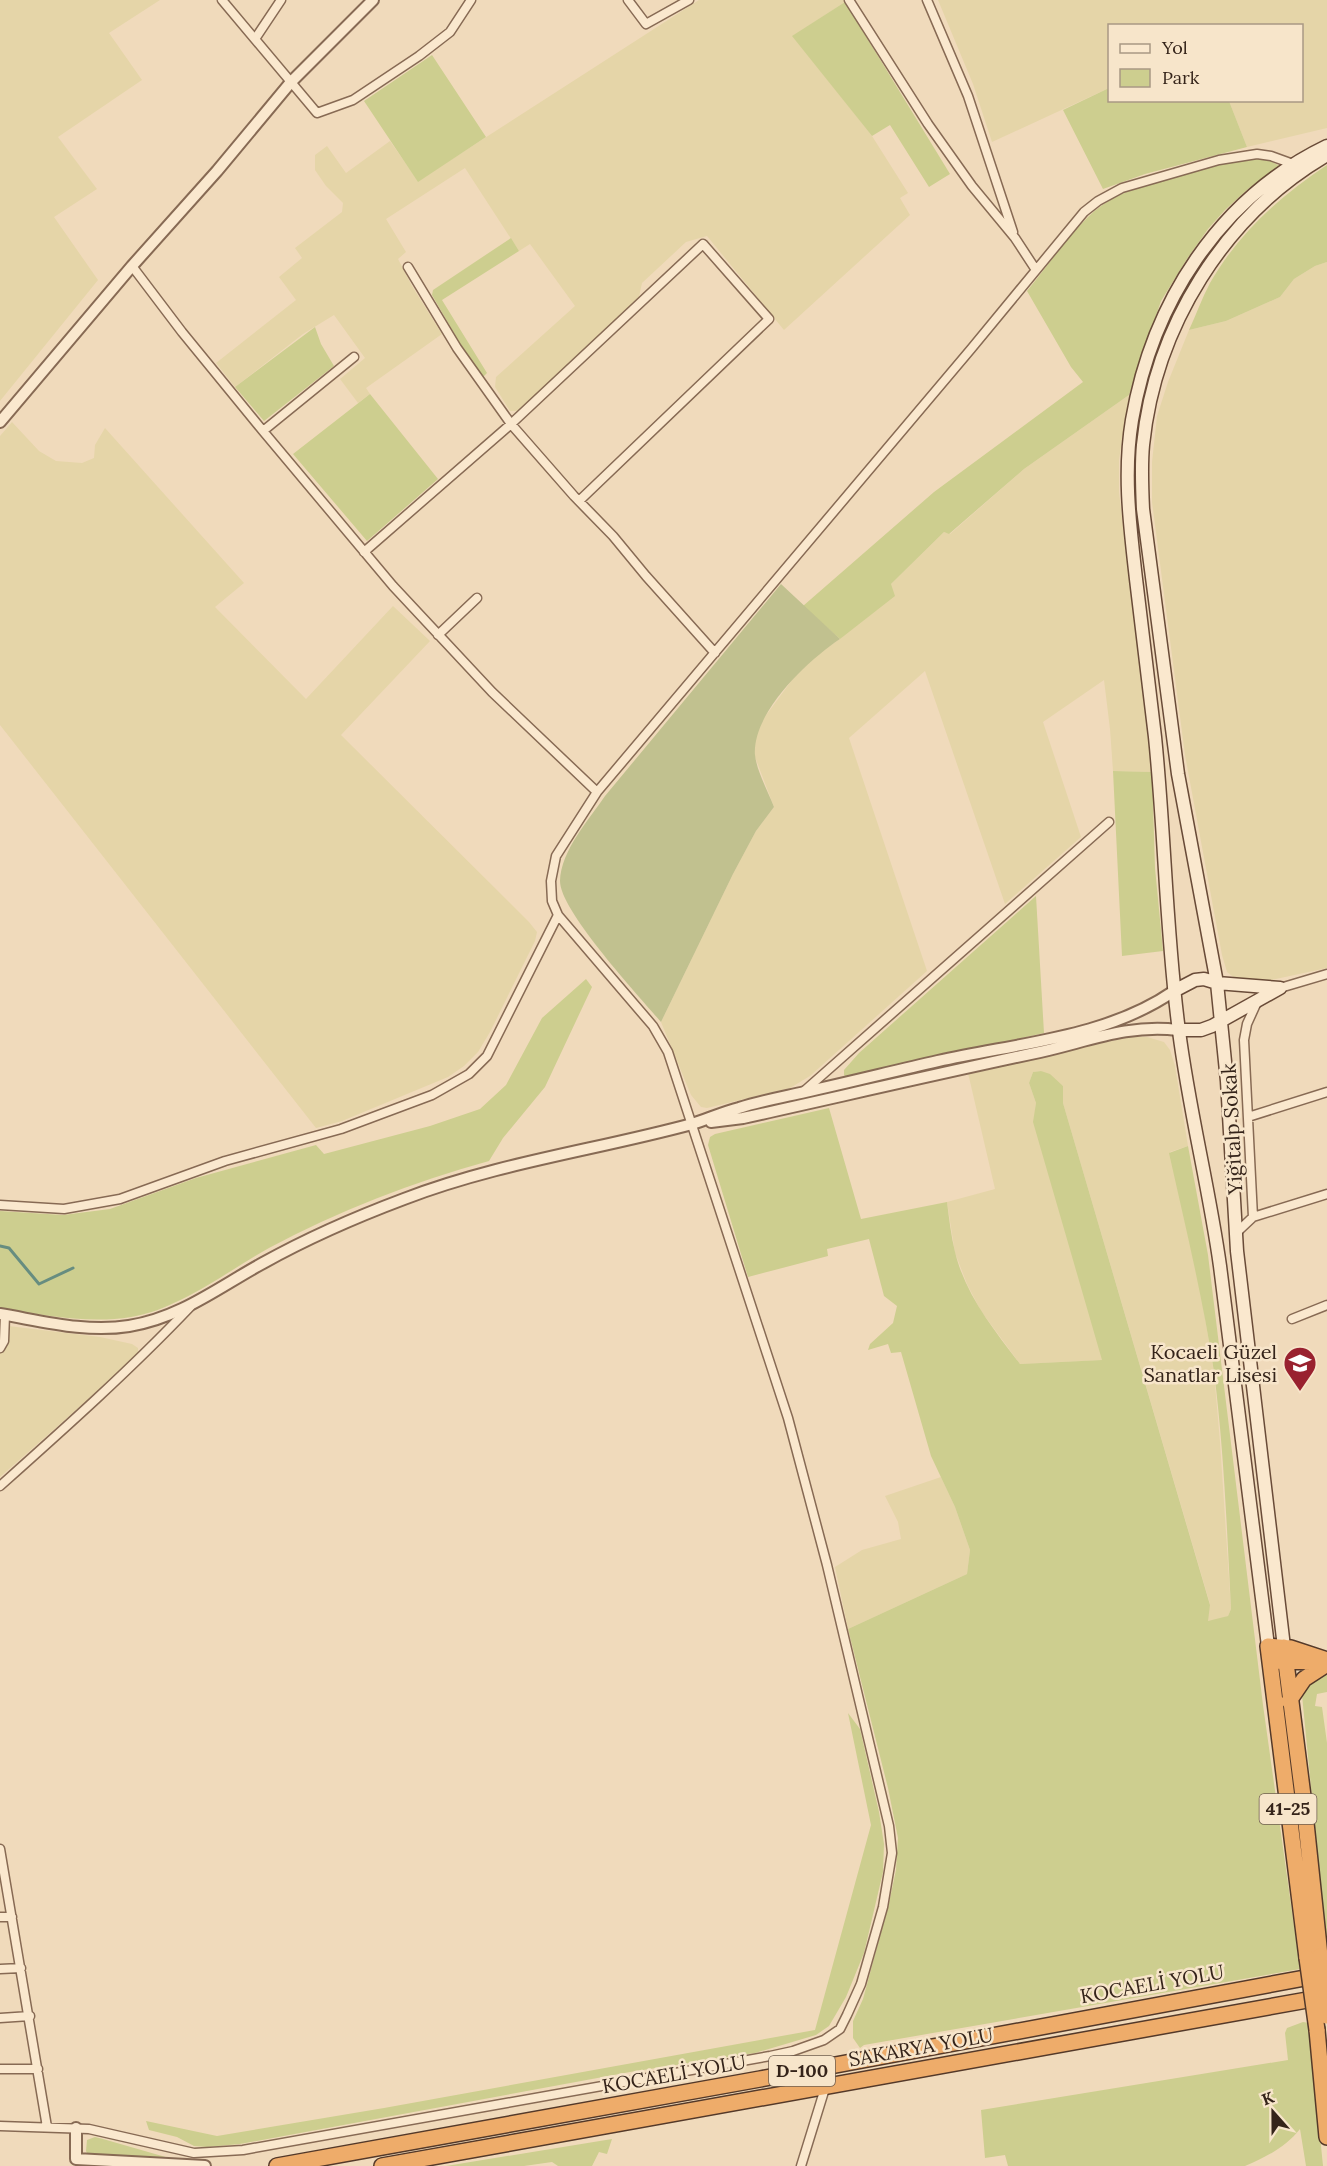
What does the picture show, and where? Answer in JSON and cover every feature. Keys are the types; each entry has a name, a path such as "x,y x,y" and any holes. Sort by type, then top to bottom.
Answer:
{"highway":[{"path":"1276,1654 1327,1662"},
{"name":"41-25","path":"1276,1654 1289,1701 1305,1814 1317,2030 1327,2137"},
{"name":"41-25","path":"1276,1654 1314,1957 1327,2016"},
{"path":"1289,1701 1304,1679 1327,1662"},
{"name":"KOCAELİ YOLU","path":"276,2166 1327,1974"},
{"name":"SAKARYA YOLU","path":"382,2166 1327,1997"},
{"path":"408,2166 425,2158"}],"main road":[{"path":"1280,988 1201,1030 1178,1030 1155,741 1129,515 1128,455 1132,421 1153,340 1163,316 1191,266 1214,234 1245,201 1293,164 1327,146"},
{"path":"1221,1021 1217,982 1175,756 1143,509 1144,437 1152,392 1158,373 1170,339 1194,288 1226,244 1261,205 1300,172 1327,155"},
{"path":"1174,991 1195,980 1204,979 1280,988"},
{"name":"41-25","path":"1221,1021 1236,1233 1276,1654"},
{"name":"41-25","path":"1178,1030 1219,1263 1276,1654"}],"street":[{"path":"222,0 317,113 344,104 387,78 437,43 450,32 471,0"},
{"path":"255,39 282,0"},
{"path":"0,422 291,82 373,0"},
{"path":"628,0 646,24 688,0"},
{"path":"849,0 934,133 972,186 1015,238 1036,270"},
{"path":"927,0 968,96 1015,238"},
{"path":"0,2126 76,2128 131,2137 194,2153 243,2150 770,2056 816,2044 840,2029 861,1984 883,1907 892,1853 889,1826 832,1587 788,1418 668,1052 653,1026 558,915 551,892 551,872 556,856 597,792 1084,212 1098,201 1122,188 1241,155 1271,156 1293,164"},
{"path":"364,552 511,424 703,244 769,319 579,501"},
{"path":"132,266 182,332 364,552 492,692 597,792"},
{"path":"408,267 457,348 511,424 715,653"},
{"path":"263,431 354,357"},
{"path":"438,635 477,598"},
{"path":"803,1093 1109,822"},
{"path":"0,1205 64,1209 120,1199 225,1161 341,1129 432,1095 469,1074 487,1056 558,915"},
{"path":"1280,988 1327,974"},
{"path":"0,1348 4,1341 2,1314 57,1324 110,1328 168,1317 304,1242 408,1197 506,1168 693,1123 741,1107 1106,1024 1146,1009 1174,991"},
{"name":"Yiğitalp Sokak","path":"1257,1002 1247,1024 1244,1040 1253,1217 1327,1194"},
{"path":"693,1123 743,1118 1071,1045 1130,1029 1178,1030"},
{"path":"1248,1117 1327,1092"},
{"path":"1236,1233 1253,1217"},
{"path":"1292,1319 1327,1305"},
{"path":"0,1486 106,1391 190,1306"},
{"path":"0,1849 47,2127"},
{"path":"0,1917 12,1917"},
{"path":"0,1969 21,1968"},
{"path":"0,2018 30,2016"},
{"path":"0,2068 38,2069"},
{"path":"801,2166 826,2085"},
{"path":"76,2128 76,2159 205,2166"}],"shaded area":[{"path":"0,0 160,0 109,33 142,80 58,137 97,189 54,217 98,280 0,401"},
{"path":"699,0 843,0 845,2 793,36 872,136 908,193 900,198 910,215 784,330 707,236 686,242 642,283 639,297 529,401 517,411 510,411 495,387 496,377 575,306 530,244 519,251 465,168 386,219 406,252 398,259 442,334 366,388 370,394 358,403 340,379 365,358 334,315 303,334 235,387 216,363 296,300 279,277 302,258 295,248 342,212 343,203 326,186 315,170 315,155 327,146 346,173 390,141 418,181"},
{"path":"938,0 1327,0 1327,128 1247,147 1229,102 1303,102 1303,24 1108,24 1108,88 992,142 973,84"},
{"path":"1327,262 1327,968 1262,982 1236,979 1227,972 1222,955 1185,755 1152,502 1152,462 1157,416 1189,330 1226,321 1280,297 1294,279 1315,266"},
{"path":"1129,395 1119,460 1119,492 1152,772 1113,771 1104,680 1043,722 1081,837 1005,904 925,671 849,738 927,971 810,1076 790,1088 707,1108 701,1107 691,1095 661,1022 733,874 756,831 774,807 755,757 755,738 764,718 792,680 818,654 840,639 944,532 950,534 1024,469"},
{"path":"12,422 39,451 56,461 82,463 94,458 95,445 105,428 244,583 215,607 306,699 393,606 430,641 341,735 537,932 535,941 478,1052 448,1077 342,1121 316,1128 0,725 0,436"},
{"path":"1130,1037 1147,1037 1164,1042 1170,1050 1175,1066 1188,1146 1170,1152 1202,1299 1214,1373 1231,1609 1228,1616 1218,1620 1207,1621 1210,1604 1063,1103 1063,1086 1041,1071 1033,1072 1029,1083 1036,1103 1034,1122 1103,1360 1020,1364 981,1311 967,1284 955,1253 947,1202 995,1189 968,1073"},
{"path":"0,1325 100,1337 132,1344 138,1348 138,1353 0,1477"},
{"path":"941,1477 955,1507 970,1550 967,1574 848,1629 835,1567 862,1550 901,1539 898,1522 885,1496"}],"green space":[{"path":"845,2 950,174 929,187 890,125 872,136 792,36"},
{"path":"432,55 486,137 418,182 364,101"},
{"path":"1108,88 1108,102 1229,102 1247,147 1145,174 1103,189 1063,110"},
{"path":"1258,158 1280,166 1249,188 1225,210 1187,259 1161,301 1129,395 1024,469 949,534 944,532 891,584 895,596 840,639 803,606 934,492 1083,382 1071,367 1027,291 1088,217 1102,205 1139,187 1181,174"},
{"path":"1327,165 1327,262 1315,266 1294,279 1280,297 1226,321 1189,330 1210,283 1233,248 1261,217"},
{"path":"511,238 519,251 442,300 487,373 482,378 432,295 433,290"},
{"path":"315,327 321,344 334,366 264,421 235,387"},
{"path":"370,394 438,479 367,541 293,454"},
{"path":"781,584 840,639 798,674 762,722 756,739 755,755 760,775 774,807 756,831 733,874 661,1022 602,953 563,895 560,881 565,858 577,836 605,796"},
{"path":"1113,771 1152,772 1155,868 1163,951 1122,956"},
{"path":"1036,896 1044,1033 846,1077 844,1075 844,1070 859,1053"},
{"path":"586,979 592,987 545,1087 503,1138 489,1161 404,1188 322,1222 269,1248 184,1298 148,1313 98,1320 49,1316 0,1308 0,1211 63,1215 110,1209 196,1178 316,1145 324,1154 430,1126 480,1109 506,1085 542,1018"},
{"path":"1041,1071 1050,1074 1063,1086 1063,1103 1210,1605 1208,1621 1228,1616 1231,1609 1223,1460 1214,1372 1199,1289 1169,1153 1188,1146 1208,1255 1263,1705 1300,1969 864,2045 860,2048 853,2038 853,2021 863,1999 889,1903 896,1870 898,1838 888,1788 848,1629 967,1574 970,1550 955,1507 931,1456 901,1352 891,1353 888,1344 868,1350 870,1344 893,1323 897,1306 884,1296 869,1239 827,1249 828,1256 748,1277 708,1145 710,1137 715,1134 829,1108 861,1219 947,1202 955,1252 966,1282 981,1311 1020,1364 1102,1360 1033,1122 1036,1103 1029,1083 1033,1072"},
{"path":"1327,1673 1327,1692 1317,1694 1315,1706 1322,1707 1327,1743 1327,1951 1302,1695 1309,1681"},
{"path":"848,1713 860,1729 879,1812 884,1844 883,1872 864,1953 846,1997 829,2026 816,2035 755,2053 630,2072 240,2144 194,2146 177,2137 149,2130 146,2121 217,2136 815,2030 871,1825"},
{"path":"1303,2022 1309,2023 1323,2166 1306,2166 1300,2129 1275,2151 1245,2166 1008,2166 1005,2155 985,2158 981,2110 1288,2060 1285,2033 1287,2028"},
{"path":"95,2137 169,2158 88,2155 87,2140"},
{"path":"612,2139 607,2154 599,2152 592,2166 558,2166 552,2162 524,2166 446,2166"}],"waterway":[{"path":"0,1246 9,1248 39,1284 73,1268"}],"place":[{"name":"Kocaeli Güzel Sanatlar Lisesi","path":"1300,1392"}]}
